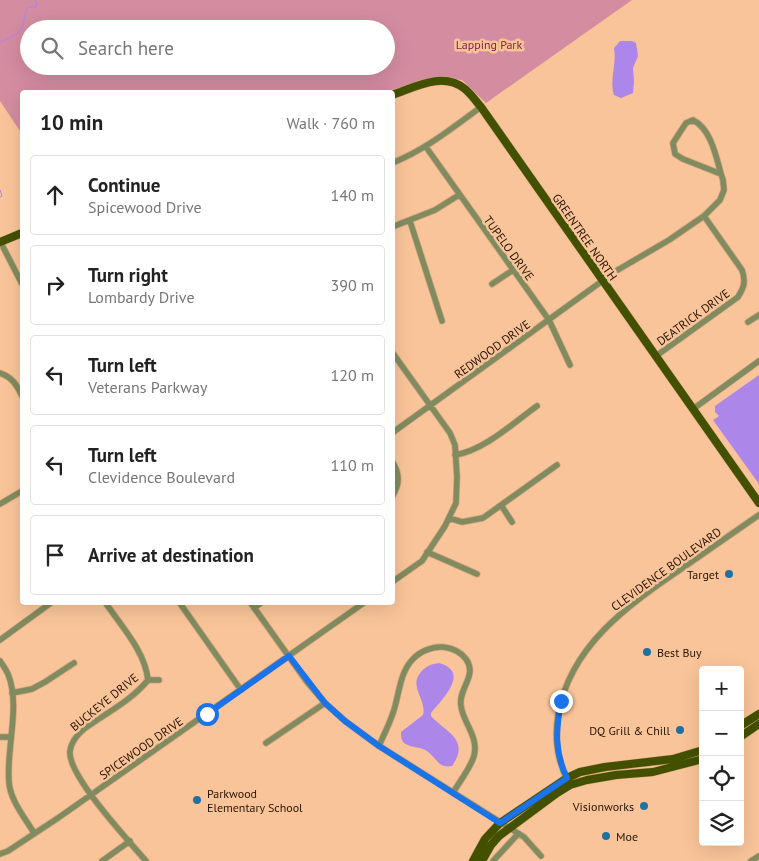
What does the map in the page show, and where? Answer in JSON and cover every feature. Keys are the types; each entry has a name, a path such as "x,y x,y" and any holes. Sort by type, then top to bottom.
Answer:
{"main road":[{"name":"GREENTREE NORTH","path":"395,95 438,80 454,82 465,89 481,107 759,503"},
{"path":"0,241 20,234"},
{"path":"744,723 759,714"},
{"path":"744,734 759,724"},
{"path":"482,861 491,845 557,793 580,772 605,766 673,760 699,751"},
{"path":"473,861 484,839 500,823 569,781 653,772 699,760"}],"street":[{"path":"395,162 410,156 426,146 481,107"},
{"name":"REDWOOD DRIVE","path":"395,431 602,281 704,216 720,200 724,190 723,180 714,147 700,124 693,120 686,123 674,143 675,154 721,174"},
{"name":"TUPELO DRIVE","path":"426,146 549,320 570,365"},
{"path":"395,226 435,210 459,195"},
{"name":"DEATRICK DRIVE","path":"656,356 738,297 745,285 742,270 704,216"},
{"path":"410,221 442,321"},
{"path":"0,241 20,280"},
{"path":"492,284 513,270"},
{"path":"748,322 759,315"},
{"path":"395,358 450,433 455,445 458,477 456,503 449,518 422,561 395,580"},
{"path":"693,409 759,362"},
{"path":"0,373 15,382 20,392"},
{"path":"456,455 479,447 536,406"},
{"path":"449,518 462,522 483,518 557,465"},
{"path":"395,466 398,470 399,481 395,490"},
{"path":"0,504 20,494"},
{"path":"501,505 512,522"},
{"name":"CLEVIDENCE BOULEVARD","path":"569,781 557,749 556,725 561,701 570,676 596,636 636,600 759,515"},
{"path":"428,552 477,574"},
{"path":"0,640 48,605"},
{"name":"BUCKEYE DRIVE","path":"107,605 139,652 147,671 148,680 141,689 127,700 84,730 74,740 70,752 74,769 91,794 146,861"},
{"path":"181,605 241,690"},
{"path":"252,605 325,703 345,721 379,746 524,838 541,856"},
{"path":"254,608 258,605"},
{"name":"SPICEWOOD DRIVE","path":"0,854 91,794 361,605"},
{"path":"379,746 390,723 405,672 412,660 427,650 440,647 453,649 462,654 470,664 470,676 460,704 471,729 475,747 473,757 452,793"},
{"path":"0,661 8,674 12,692 9,782 11,795 34,833"},
{"path":"12,692 32,689 74,663"},
{"name":"BUCKEYE DRIVE","path":"148,680 159,680"},
{"path":"266,743 325,703"},
{"path":"0,737 10,737"},
{"path":"493,861 518,834"},
{"path":"102,861 130,842"},
{"path":"751,861 759,856"}],"green space":[{"name":"Lapping Park","path":"0,0 632,0 486,103 462,80 441,78 395,92 395,90 20,90 20,131 0,101"}],"shaded area":[{"path":"620,41 636,43 638,56 633,68 633,93 621,98 614,95 612,84 615,60 614,48"},
{"path":"759,375 759,484 713,420 719,416 715,412 715,406"},
{"path":"439,663 448,667 453,673 453,679 447,693 431,713 431,716 454,737 457,743 459,749 452,766 439,764 423,749 404,743 401,736 401,732 423,715 423,704 416,683 418,677 427,667"}],"waterway":[{"path":"24,20 28,7 36,7 35,0"},
{"path":"0,42 18,33 20,30"},
{"path":"0,190 2,196 0,197"}],"place":[{"name":"Target","path":"729,574"},
{"name":"Best Buy","path":"647,652"},
{"name":"DQ Grill & Chill","path":"680,730"},
{"name":"Parkwood Elementary School","path":"197,800"},
{"name":"Visionworks","path":"644,806"},
{"name":"Moe","path":"606,836"}],"route":[{"path":"207,714 289,656 307,682 325,703 345,721 379,746 500,823 567,778 557,749 556,725 561,701"}]}
